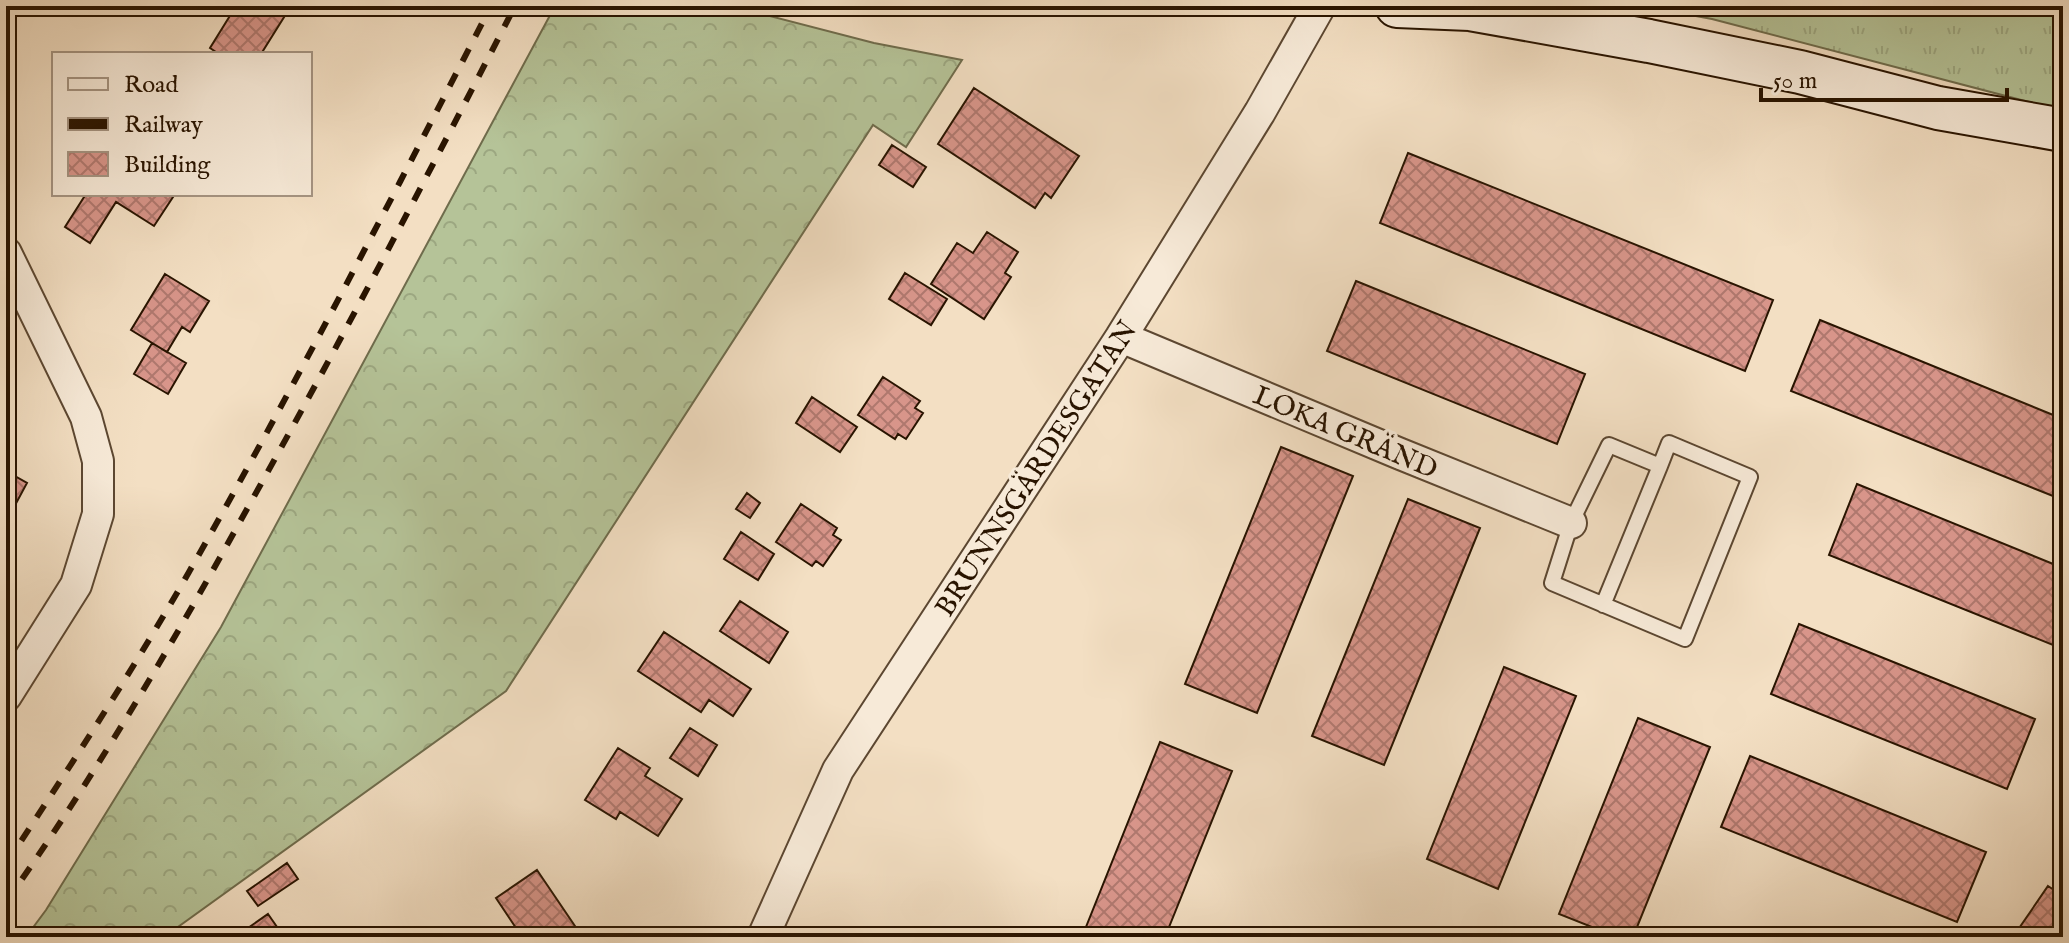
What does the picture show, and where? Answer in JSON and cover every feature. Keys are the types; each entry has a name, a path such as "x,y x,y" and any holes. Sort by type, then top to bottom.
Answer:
{"street":[{"name":"BRUNNSGÄRDESGATAN","path":"763,937 838,770 1121,337 1253,124 1320,6"},
{"path":"1397,6 1470,9 1649,41 1800,72 1938,108 2063,130"},
{"path":"1938,108 2063,161"},
{"path":"6,253 86,417 98,461 98,514 76,585 6,696"},
{"name":"LOKA GRÄND","path":"1121,337 1571,523"}],"lane":[{"path":"1603,605 1660,466 1669,443 1750,477 1685,639 1603,605 1552,583 1571,523 1609,445 1660,466"}],"green space":[{"path":"555,6 731,6 874,43 962,60 906,147 873,125 506,691 164,937 26,937 46,910 221,627"},
{"path":"1642,6 1929,6 2063,11 2063,111 1712,19"}],"building":[{"path":"236,6 291,6 262,52 216,52 210,48"},
{"path":"974,88 1079,156 1051,198 1045,193 1035,208 938,144"},
{"path":"892,145 926,167 913,187 879,165"},
{"path":"1408,153 1773,300 1745,371 1380,223"},
{"path":"85,196 174,196 154,226 116,202 90,243 65,227"},
{"path":"987,232 1018,252 1005,273 1011,277 984,319 931,284 957,243 973,253"},
{"path":"905,273 947,299 931,325 889,299"},
{"path":"165,274 209,301 190,332 182,327 167,352 131,330"},
{"path":"1356,281 1585,374 1557,444 1327,351"},
{"path":"1820,320 2063,419 2063,500 1791,391"},
{"path":"152,343 186,363 168,394 134,374"},
{"path":"883,377 920,401 915,408 923,413 906,439 898,434 895,439 858,415"},
{"path":"812,397 857,427 840,452 796,423"},
{"path":"1281,447 1353,476 1257,713 1185,684"},
{"path":"6,471 27,483 6,522"},
{"path":"1857,484 2063,568 2063,649 1829,555"},
{"path":"747,493 760,503 750,518 736,509"},
{"path":"1408,499 1480,528 1384,765 1312,736"},
{"path":"801,504 837,528 833,535 841,540 823,566 816,561 812,566 776,542"},
{"path":"741,532 774,554 758,580 724,559"},
{"path":"740,601 788,632 769,663 720,631"},
{"path":"1799,624 2035,719 2007,789 1771,694"},
{"path":"664,632 751,689 733,716 709,700 701,712 638,671"},
{"path":"1504,667 1576,696 1498,889 1427,859"},
{"path":"1638,718 1710,747 1633,937 1617,937 1559,914"},
{"path":"690,728 717,745 698,776 670,758"},
{"path":"1160,742 1232,771 1165,937 1082,937"},
{"path":"618,748 650,768 645,776 682,799 658,836 620,812 616,819 585,800"},
{"path":"1750,756 1986,852 1957,922 1721,827"},
{"path":"287,863 298,879 258,906 247,891"},
{"path":"537,870 579,932 572,937 522,937 496,898"},
{"path":"2048,886 2063,896 2063,937 2013,937"},
{"path":"268,914 284,937 235,937"}],"railway":[{"path":"6,864 123,683 189,572 305,361 491,6"},
{"path":"6,902 102,758 191,609 350,321 515,6"}]}
